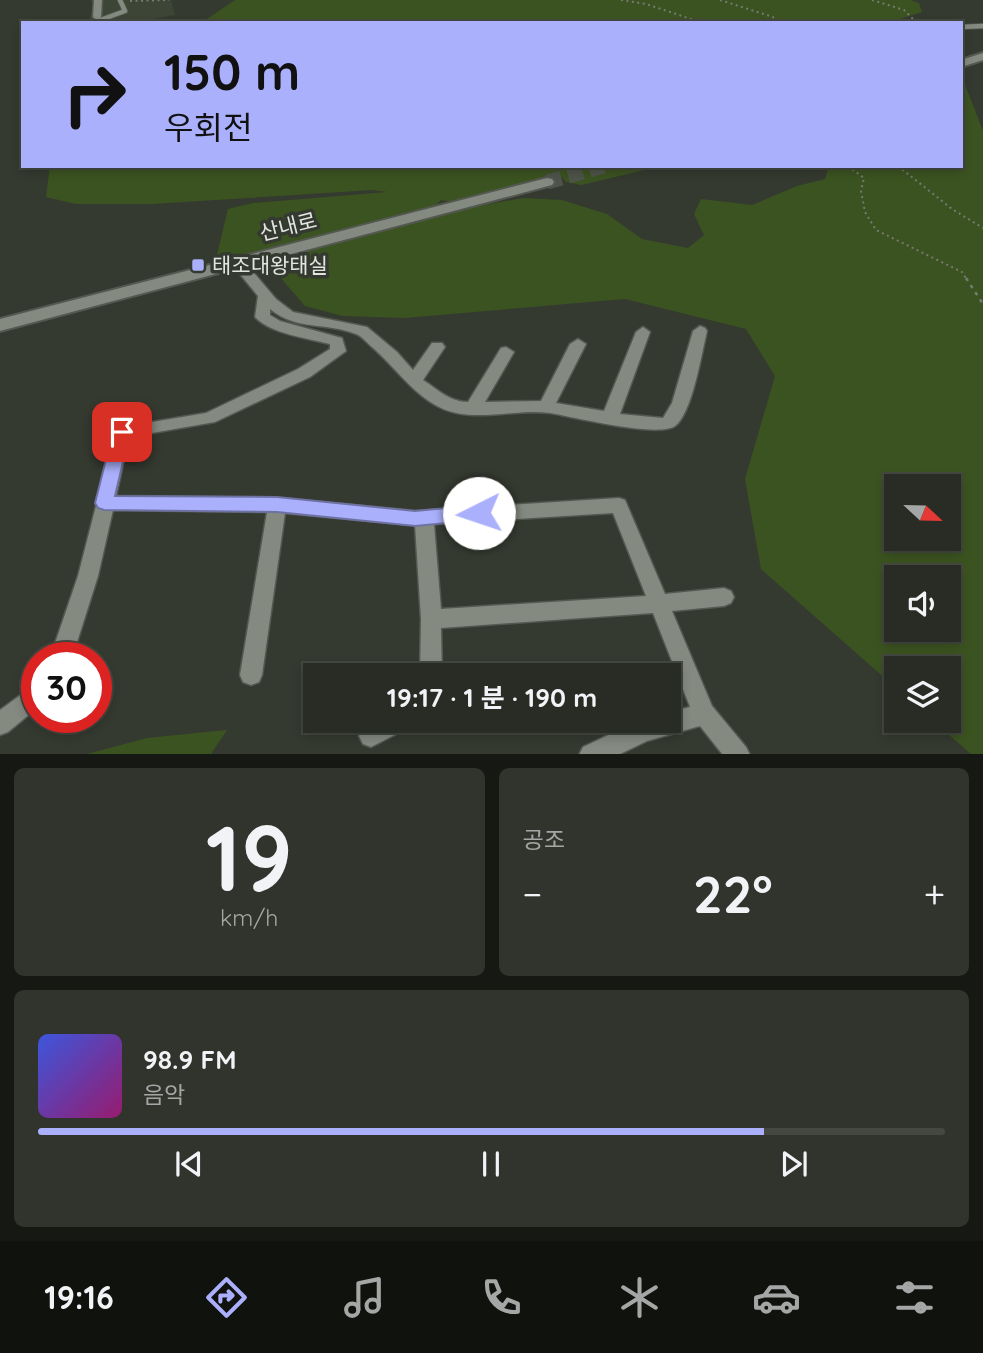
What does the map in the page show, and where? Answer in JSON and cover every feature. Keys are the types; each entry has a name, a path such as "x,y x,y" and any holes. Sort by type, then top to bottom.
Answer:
{"street":[{"path":"94,20 98,0"},
{"path":"963,63 983,56"},
{"name":"산내로","path":"0,325 547,182"},
{"path":"237,262 265,296 288,316 362,330 392,356 414,382 445,402 460,408 546,407 653,425 666,424 673,419 700,331"},
{"path":"66,642 88,576 122,432 209,418 304,373 338,351 337,341 275,324 262,317 265,296"},
{"path":"610,417 643,332"},
{"path":"546,407 578,345"},
{"path":"414,382 437,348"},
{"path":"473,408 506,352"},
{"path":"104,503 277,505 415,518 619,505 704,714 738,754"},
{"path":"251,675 277,505"},
{"path":"424,517 431,619 431,663"},
{"path":"431,619 724,597"},
{"path":"0,724 21,707"},
{"path":"591,754 643,730 704,714"},
{"path":"371,736 376,733"}],"lane":[{"path":"94,20 122,13 125,8 121,1"},
{"path":"963,27 983,26"}],"path":[{"path":"121,1 169,0"},
{"path":"621,0 646,4 697,21"},
{"path":"720,0 773,17 775,21"},
{"path":"872,0 904,10 915,21"},
{"path":"851,168 864,178 861,191 865,212 876,230 962,272 983,304"},
{"path":"901,168 952,209 983,228"}],"shaded area":[{"path":"90,0 171,0 175,15 147,20 89,21 94,3"}],"green space":[{"path":"235,0 911,0 919,3 922,12 900,21 204,21"},
{"path":"964,82 983,131 983,754 971,754 947,733 961,733 961,656 884,656 884,677 761,569 745,479 775,376 746,329 625,299 404,318 343,316 305,306 272,268 276,258 478,206 523,198 562,200 607,214 642,239 688,248 704,235 694,214 701,199 752,205 797,186 825,179 828,168 963,168"},
{"path":"50,168 653,168 581,185 566,182 559,174 453,202 441,200 436,205 215,263 228,209 253,203 387,192 373,190 152,204 76,204 46,197"},
{"path":"227,730 211,754 87,754 147,738"}],"tunnel":[{"path":"547,182 597,168"}],"place":[{"name":"태조대왕태실","path":"198,265"}],"route":[{"path":"122,432 104,503 277,505 415,518 479,513"}]}
